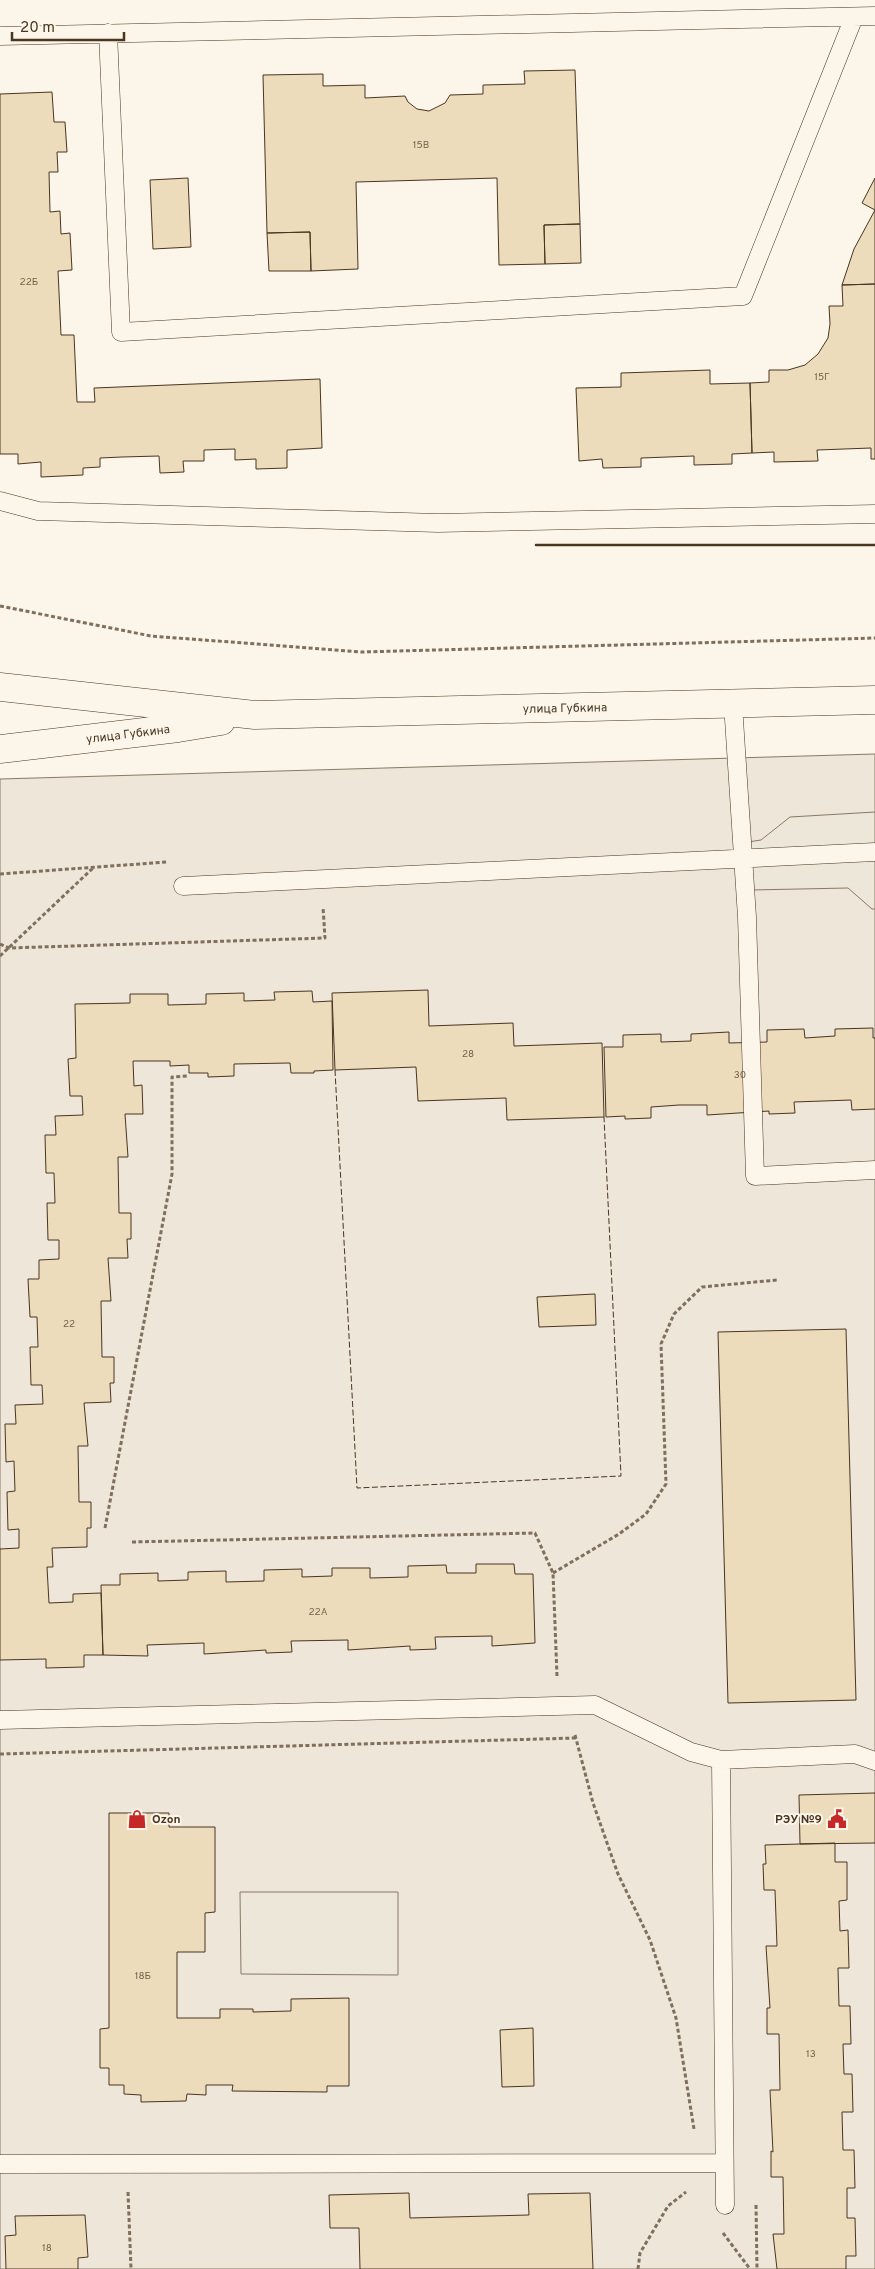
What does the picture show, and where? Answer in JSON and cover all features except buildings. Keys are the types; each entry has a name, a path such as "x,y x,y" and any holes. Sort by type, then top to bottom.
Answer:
{"main road":[{"name":"улица Губкина","path":"0,687 254,716"},
{"name":"улица Губкина","path":"0,749 178,728 254,716 875,700"}],"lane":[{"path":"0,36 875,16"},
{"path":"108,33 121,332 744,296 854,17"},
{"path":"0,501 38,511 438,523 875,514"},
{"path":"733,704 747,917 755,1176 875,1170"},
{"path":"184,886 742,857 875,852"},
{"path":"0,1720 595,1705 691,1752 721,1760 855,1754 875,1762"},
{"path":"721,1760 725,2206"},
{"path":"0,2164 724,2163"}],"path":[{"path":"0,606 151,636 362,652 875,638"},
{"path":"0,956 95,866"},
{"path":"0,944 9,948 186,944 325,938 321,879"},
{"path":"105,1528 172,1174 172,1076 188,1076"},
{"path":"552,1573 618,1534 646,1514 666,1484 661,1344 674,1314 702,1287 777,1280"},
{"path":"132,1542 534,1533 552,1573 557,1680"},
{"path":"568,1705 593,1803 618,1874 650,1940 676,2018 699,2163 701,2180 668,2206 640,2253 638,2269"},
{"path":"0,1754 576,1738"},
{"path":"128,2182 131,2269"},
{"path":"722,2232 750,2269"}],"shaded area":[{"path":"875,754 875,2269 0,2269 0,779"},
{"path":"875,812 875,909 872,909 848,888 751,890 748,842 761,840 790,817"},
{"path":"240,1892 398,1892 398,1975 241,1974"}],"fence":[{"path":"335,1070 357,1488 621,1476 604,1117"}],"wall":[{"path":"536,545 875,545"}],"place":[{"name":"Ozon","path":"137,1819"},
{"name":"РЭУ №9","path":"837,1819"}]}
